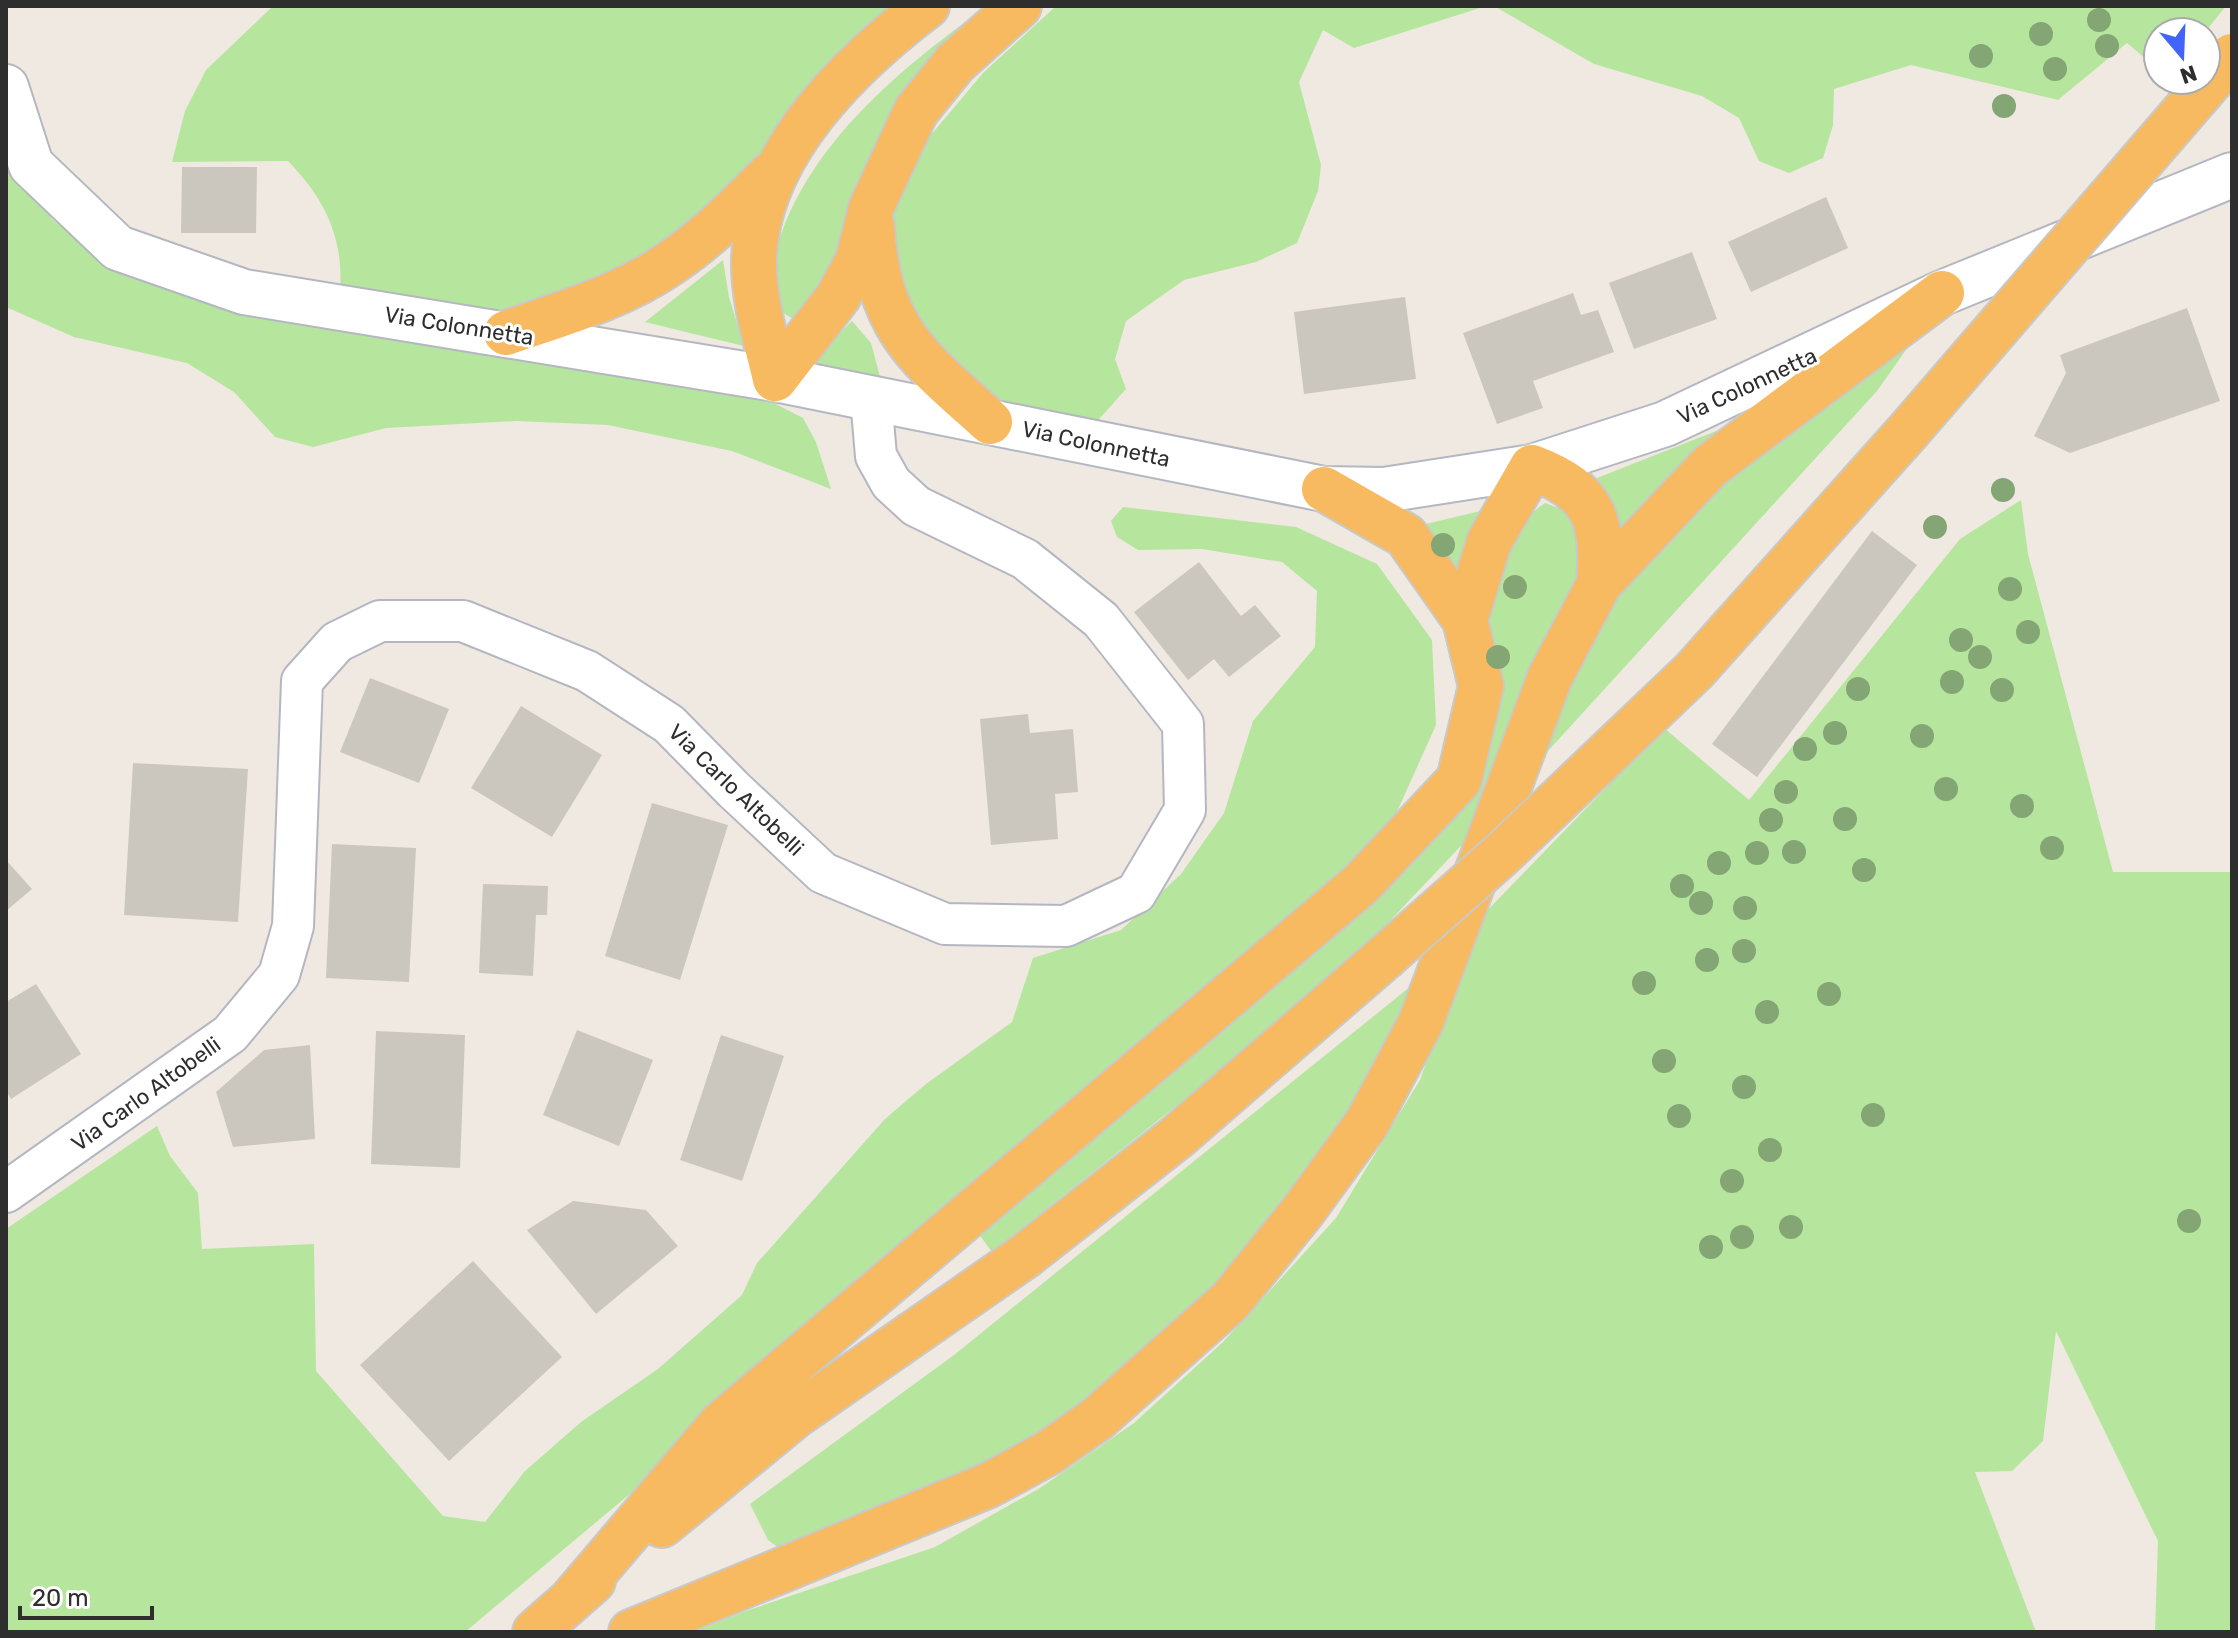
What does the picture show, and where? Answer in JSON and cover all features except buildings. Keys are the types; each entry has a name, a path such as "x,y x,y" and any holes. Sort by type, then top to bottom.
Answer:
{"highway":[{"path":"775,379 757,294 754,260 765,194 780,165 818,109 893,34 927,6"},
{"path":"775,379 838,297 858,260 871,208 916,111 955,63 1019,6"},
{"path":"535,1632 796,1415 1025,1256 1177,1137 1502,854 1694,671 1901,440 2232,56"},
{"path":"506,333 577,309 668,265 719,226 780,165"},
{"path":"871,208 877,272 883,298 899,332 919,357 990,422"},
{"path":"631,1632 918,1517 1001,1479 1048,1453 1097,1419 1230,1301 1303,1211 1367,1123 1421,1022 1550,677 1599,584 1710,466 1942,293"},
{"path":"1465,620 1489,542 1532,467 1560,477 1584,496 1596,520 1602,549 1599,584"},
{"path":"572,1599 721,1424 1361,884 1459,780 1481,686 1465,620 1406,536 1324,489"}],"main road":[{"name":"Via Colonnetta","path":"6,87 31,165 118,248 244,292 775,379 1324,489 1384,490 1532,467 1665,424 1942,293 2232,175"}],"street":[{"name":"Via Carlo Altobelli","path":"6,1192 230,1034 279,975 293,926 302,681 337,642 380,621 463,621 587,671 669,724 823,873 945,924 1066,926 1136,893 1185,810 1183,724 1101,620 1025,559 916,506 891,483 876,456 871,398"}],"green space":[{"path":"273,6 904,6 761,166 623,279 502,315 340,292 339,254 329,220 312,190 288,161 172,162 185,111 206,70"},
{"path":"987,6 827,290 795,320 773,307 780,238 799,194 819,162 869,103 897,77"},
{"path":"1056,6 1486,6 1354,48 1323,30 1299,82 1321,165 1318,191 1297,243 1256,262 1184,280 1126,321 1115,359 1126,389 1092,427 1006,414 930,350 902,305 889,223 925,142 983,73"},
{"path":"1494,6 2226,6 2218,16 2142,16 2142,56 2127,43 2058,100 1911,65 1834,89 1833,125 1823,158 1789,173 1759,161 1739,118 1702,96 1594,64"},
{"path":"6,161 53,220 100,257 764,398 803,418 816,442 831,489 732,451 608,425 517,421 386,428 313,447 275,437 234,392 187,363 74,337 6,307"},
{"path":"723,260 729,297 744,346 645,322"},
{"path":"852,321 871,343 882,384 809,363"},
{"path":"1922,327 1877,391 1515,787 1575,648 1700,489"},
{"path":"1754,416 1623,541 1597,478"},
{"path":"2021,500 2028,554 2113,872 2232,872 2232,1632 2155,1632 2158,1541 2056,1331 2043,1441 2012,1471 1975,1472 2036,1632 694,1632 743,1612 935,1547 1040,1488 1134,1423 1223,1342 1336,1218 1420,1080 1475,923 1664,728 1749,800 1960,539"},
{"path":"1545,503 1574,519 1580,534 1583,569 1493,812 1385,926 1271,1031 992,1252 976,1230 1434,823 1473,617 1526,517"},
{"path":"1123,507 1296,527 1377,564 1432,640 1436,725 1395,816 1268,945 705,1431 465,1632 6,1632 6,1229 157,1126 170,1156 198,1193 202,1249 314,1244 316,1371 443,1516 485,1522 525,1471 581,1422 658,1369 742,1295 757,1263 885,1119 926,1084 1012,1022 1033,958 1121,930 1181,874 1224,813 1253,721 1315,647 1317,591 1282,562 1202,549 1138,550 1117,537 1111,521"},
{"path":"1493,508 1452,595 1422,525"},
{"path":"1416,982 1329,1167 1219,1291 1034,1448 779,1548 768,1540 750,1504 954,1355"}]}
